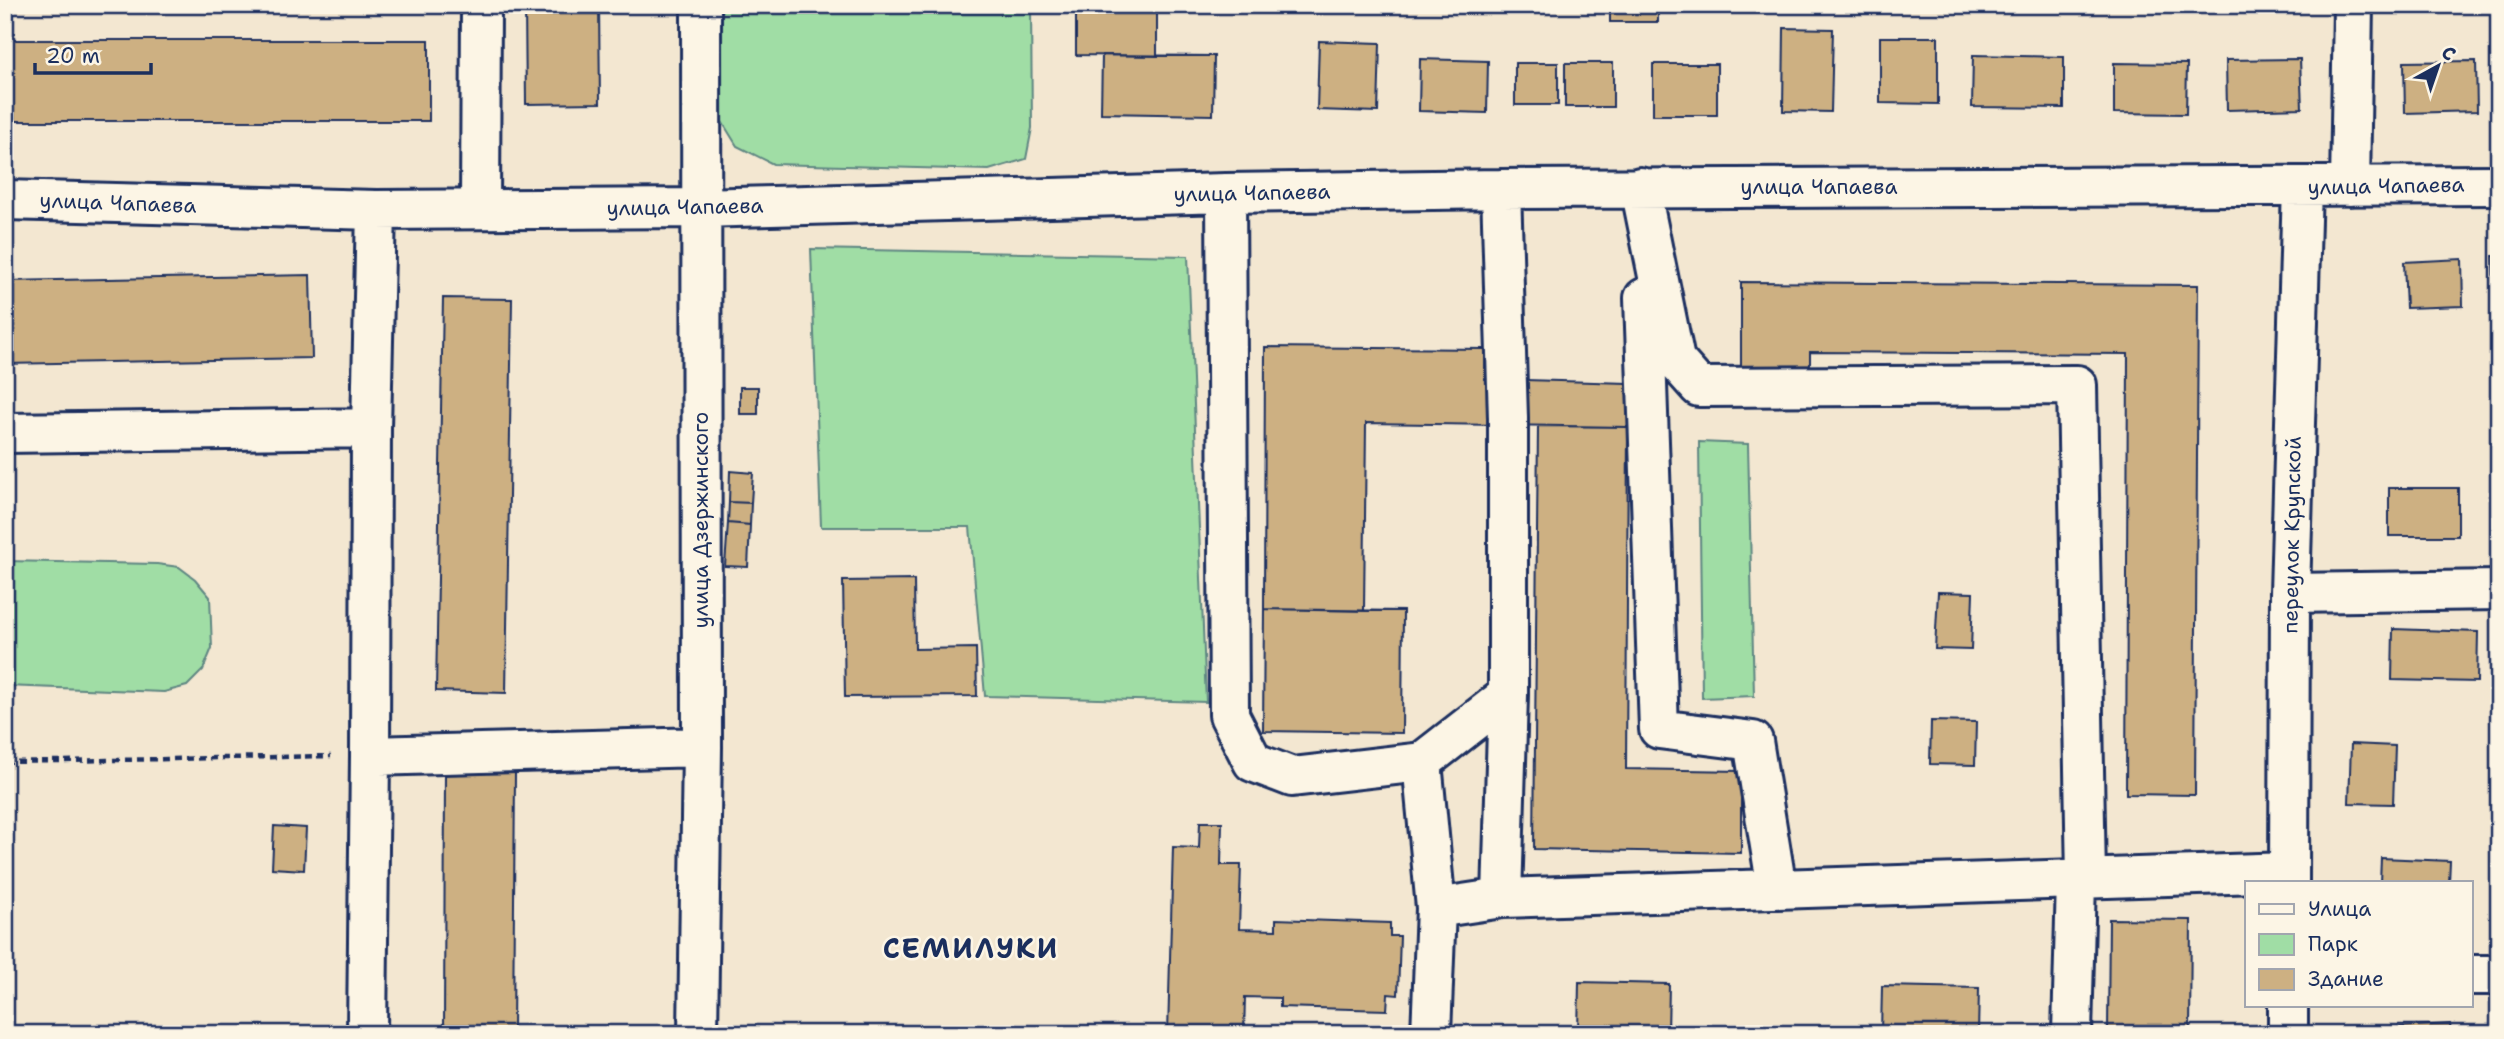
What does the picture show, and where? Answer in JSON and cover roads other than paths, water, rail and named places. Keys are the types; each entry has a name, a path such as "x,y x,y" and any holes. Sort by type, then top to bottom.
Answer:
{"street":[{"path":"480,208 481,5"},
{"name":"улица Дзержинского","path":"698,1034 702,747 699,208 701,5"},
{"path":"2350,186 2353,5"},
{"name":"улица Чапаева","path":"5,200 376,210 699,208 1226,193 1640,187 2499,185"},
{"path":"1640,187 1675,360 1699,387 2077,385 2081,879 2072,1034"},
{"path":"1640,187 1659,729 1754,741 1777,890"},
{"name":"переулок Крупской","path":"2289,878 2290,593 2302,187"},
{"path":"1501,189 1508,418 1508,695 1502,898"},
{"path":"1226,193 1229,715 1253,762 1292,777 1422,762 1508,695"},
{"path":"367,1034 371,428 376,210"},
{"path":"5,433 371,428"},
{"path":"2290,593 2499,590"},
{"path":"370,756 702,747"},
{"path":"1422,762 1436,908 1431,1034"},
{"path":"1436,908 1502,898 2081,879 2289,878"},
{"path":"2472,975 2499,975"},
{"path":"2288,1007 2288,1034"}],"district":[{"name":"СЕМИЛУКИ","path":"971,948"}]}
